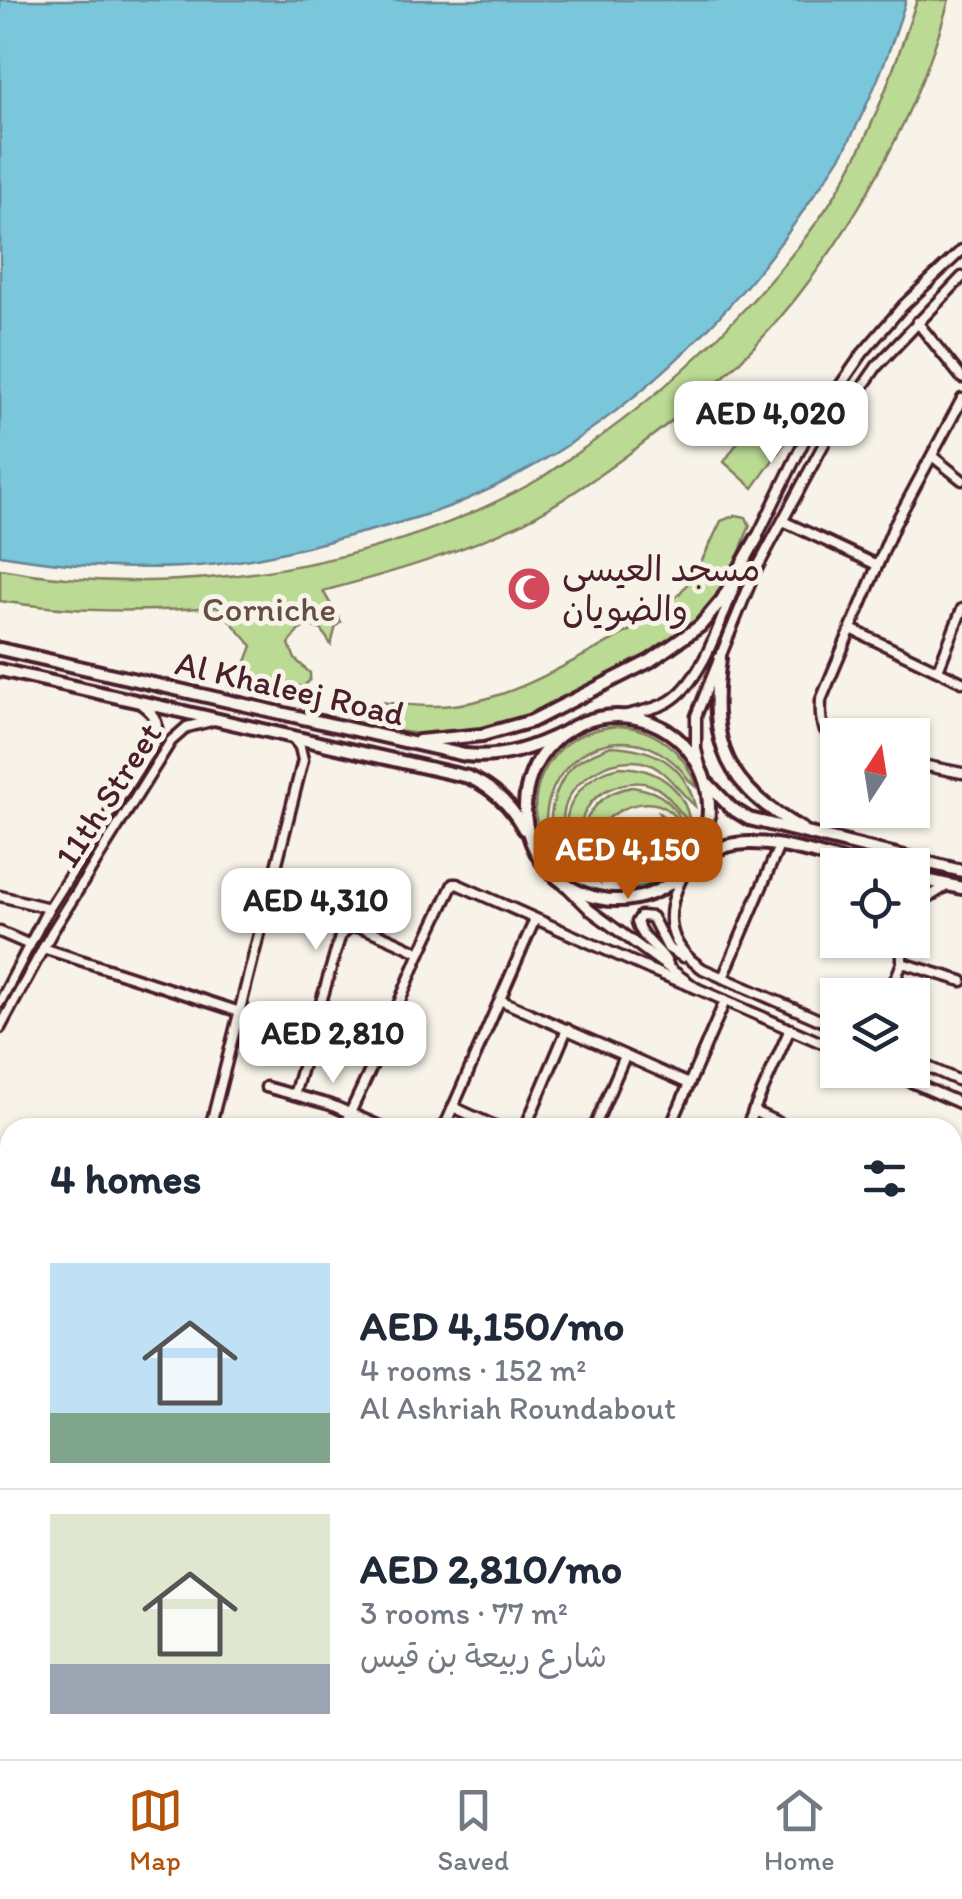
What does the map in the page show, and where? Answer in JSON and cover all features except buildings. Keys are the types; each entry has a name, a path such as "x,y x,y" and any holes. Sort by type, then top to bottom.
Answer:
{"main road":[{"path":"396,740 459,738 502,730 552,712 650,661 700,626 722,600 756,538"},
{"name":"Al Khaleej Road","path":"0,650 465,756 498,756 530,748 567,731"},
{"path":"720,658 717,721 731,768 760,802 812,835"},
{"name":"Al Khaleej Road","path":"0,670 479,781 511,807 531,843"},
{"path":"820,856 754,843 728,846 638,898 604,900 578,893 545,866 531,843 525,815 530,777 541,756 567,731 587,721 622,716 649,722 672,734 730,808 750,819 962,871"},
{"path":"688,868 706,829 709,805 703,777"},
{"path":"930,882 962,888"}],"street":[{"path":"622,716 668,702 694,678 756,538 810,430 862,354 903,306 962,250"},
{"path":"703,777 696,748 696,716 754,574 827,438 877,366 962,276"},
{"path":"917,322 962,378"},
{"path":"820,718 821,700 894,526 962,399"},
{"path":"932,456 962,480"},
{"path":"783,521 877,565"},
{"path":"938,670 962,608"},
{"path":"851,629 962,682"},
{"name":"11th Street","path":"0,1002 49,908 154,744 157,720 134,701"},
{"name":"11th Street","path":"0,1028 43,948 176,736 194,725 220,720"},
{"path":"213,1118 302,760 300,747 292,736"},
{"path":"302,760 312,749 326,744"},
{"path":"930,767 962,774"},
{"path":"110,815 122,823"},
{"path":"723,978 779,846"},
{"path":"688,868 674,894 670,914 675,940 688,959"},
{"path":"564,884 590,910 696,988"},
{"path":"349,1118 452,886 459,885 820,1042"},
{"path":"930,896 948,886"},
{"path":"0,896 49,908"},
{"path":"671,969 638,929 641,916 652,917 668,948 703,970 820,1020"},
{"path":"449,1118 535,919"},
{"path":"294,1095 344,931 358,927 420,953"},
{"path":"0,932 30,945"},
{"path":"43,948 240,1012"},
{"path":"896,978 902,958"},
{"path":"902,963 962,981"},
{"path":"500,1000 689,1084"},
{"path":"674,1118 725,1001"},
{"path":"750,1118 790,1029"},
{"path":"528,1118 567,1030"},
{"path":"598,1118 625,1056"},
{"path":"930,1068 962,1082"},
{"path":"266,1087 364,1118"},
{"path":"925,1088 962,1104"},
{"path":"454,1107 478,1118"},
{"path":"753,1111 768,1118"}],"green space":[{"name":"Corniche","path":"917,0 949,0 914,98 866,195 806,285 772,326 689,407 554,505 450,553 323,591 341,622 331,645 322,630 308,625 289,644 295,659 310,673 310,680 303,687 242,672 252,646 218,607 109,610 0,601 0,569 67,578 136,581 276,570 344,556 476,511 542,478 622,421 680,372 748,305 801,244 835,195 860,148"},
{"path":"758,413 790,436 753,488 724,462"},
{"path":"736,515 746,517 750,526 733,570 714,599 676,637 619,672 555,705 480,730 426,734 372,727 351,718 352,707 362,700 431,706 473,702 528,684 562,667 665,607 695,572 721,521"},
{"path":"617,726 643,731 666,743 684,762 696,787 672,761 641,744 616,742 582,754 557,780 546,815 547,834 558,863 539,832 539,782 558,752 572,740 593,730"},
{"path":"611,746 640,750 665,760 683,778 695,806 650,765 630,761 605,766 583,780 564,811 564,842 573,871 555,848 551,834 553,803 565,775 575,764"},
{"path":"621,767 646,771 666,781 682,799 690,823 668,797 651,785 632,783 605,791 594,799 582,820 580,846 588,874 576,865 570,852 567,816 586,784"},
{"path":"632,787 667,801 688,833 659,805 639,804 619,811 602,825 594,842 600,882 584,853 585,824 602,800"},
{"path":"659,813 675,829 680,845 677,860 655,882 640,887 624,885 608,873 599,846 602,844 611,858 622,865 645,865 661,847"}],"water":[{"path":"0,0 906,0 855,130 775,251 698,338 611,415 513,477 421,516 253,559 137,568 0,555"}],"place":[{"name":"مسجد العيسى والضويان","path":"529,589"}]}
